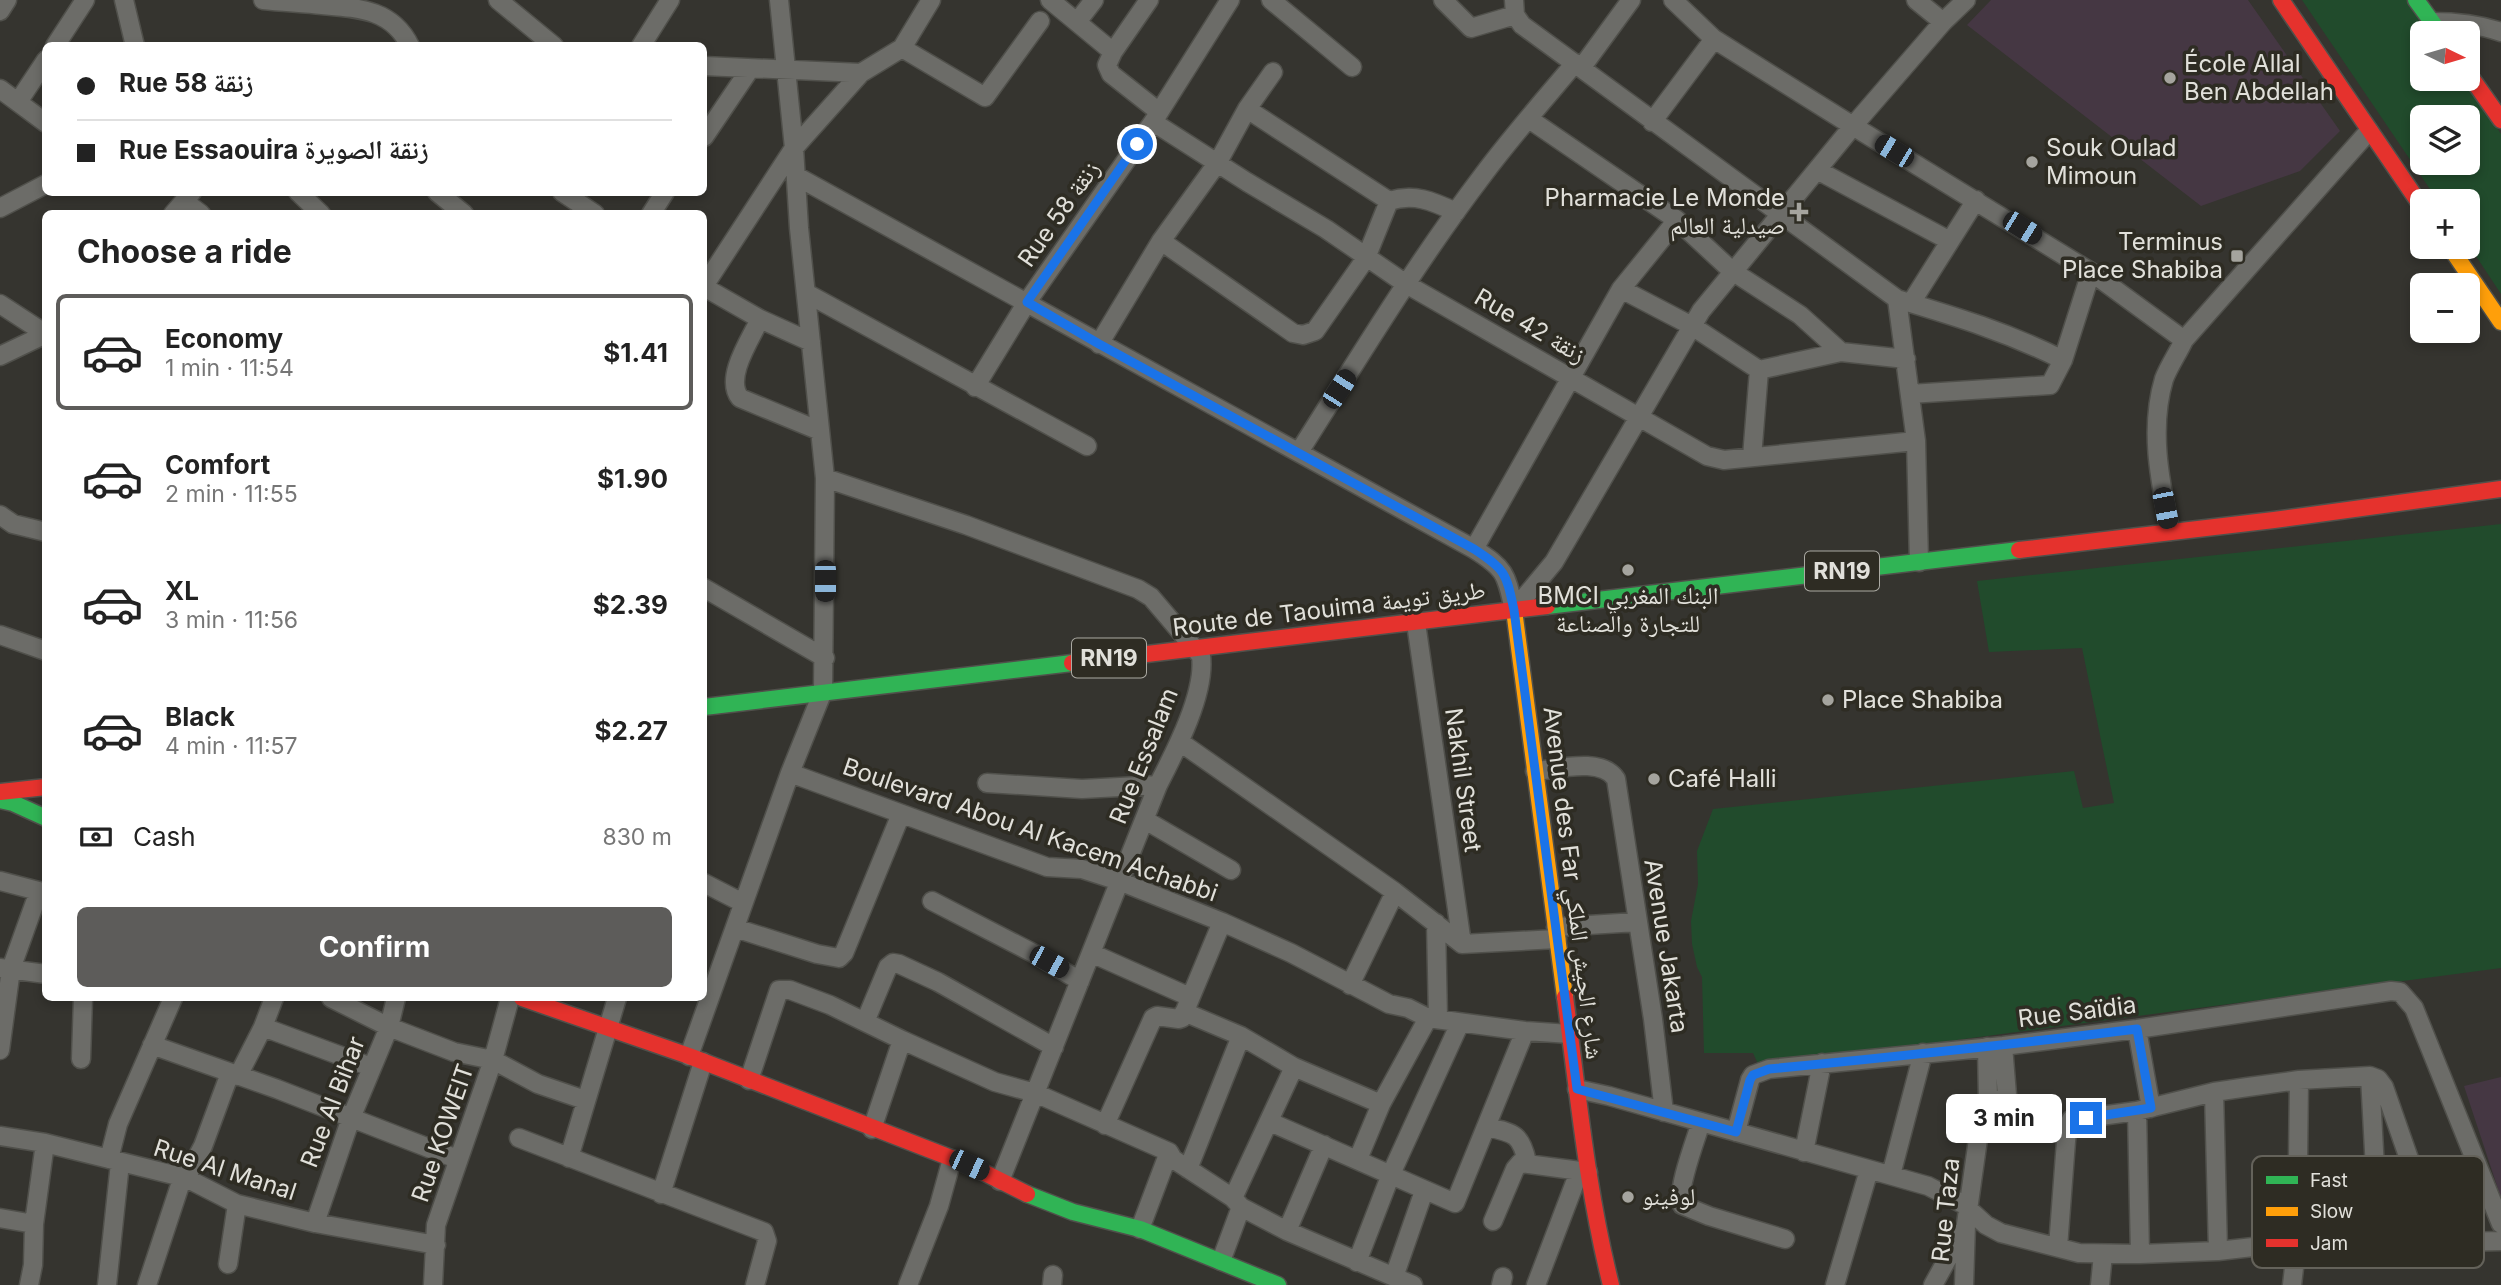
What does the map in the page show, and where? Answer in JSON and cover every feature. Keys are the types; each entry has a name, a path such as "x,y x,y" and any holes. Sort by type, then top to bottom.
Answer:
{"main road":[{"path":"2281,0 2410,190"},
{"path":"2416,0 2431,21"},
{"path":"2480,90 2501,120"},
{"path":"2458,259 2501,321"},
{"name":"Route de Taouima طريق تويمة","path":"707,707 2274,520 2501,489"},
{"name":"Avenue des Far شارع الجيش الملكي","path":"1514,610 1577,1089 1583,1172 1611,1285"},
{"path":"0,792 42,783"},
{"path":"0,800 42,816"},
{"path":"544,1001 952,1159 1073,1212 1140,1229 1278,1285"}],"street":[{"path":"0,11 7,0"},
{"path":"58,42 85,0"},
{"path":"124,0 134,42"},
{"path":"263,0 362,8 377,13 399,29 407,42"},
{"path":"498,0 549,42"},
{"path":"644,42 670,0"},
{"path":"707,281 794,148 861,73 902,47 931,0"},
{"path":"1050,0 1113,52 1149,0"},
{"path":"1077,22 1094,0"},
{"name":"Rue 58 زنقة","path":"975,387 1027,302 1155,116 1230,0"},
{"path":"1271,0 1352,67"},
{"path":"1443,0 1471,29 1514,7 1522,25 1651,122 1904,301 1953,314 2023,340 2063,360"},
{"path":"1298,452 1406,284 1456,212 1528,119 1578,65 1631,0"},
{"path":"1673,0 1714,39 2091,272 2184,340"},
{"path":"1916,0 1943,22"},
{"path":"1514,610 1554,562 1692,326 1732,271 1943,22 1966,0"},
{"path":"709,979 735,928 790,773 823,691 825,478 806,293 782,3"},
{"path":"902,47 985,97 1040,21"},
{"path":"2480,25 2501,32"},
{"path":"1651,122 1714,39"},
{"name":"Rue 42 زنقة","path":"1113,52 1107,70 1155,116 1247,182 1326,229 1406,284 1707,456 1724,460 1916,441"},
{"path":"18,102 42,66"},
{"path":"707,66 861,73"},
{"path":"707,133 750,69"},
{"path":"1099,344 1161,242 1218,162 1247,109 1272,72"},
{"path":"0,89 42,120"},
{"path":"1247,109 1389,201 1417,197 1456,212"},
{"path":"1528,119 1677,220 1732,271 1800,315 1841,352"},
{"path":"2170,531 2157,445 2158,412 2165,378 2184,340 2369,131"},
{"path":"1817,170 1951,241"},
{"path":"796,176 1474,549 1501,568 1507,578 1514,610"},
{"path":"0,208 42,186"},
{"path":"302,196 317,210"},
{"path":"442,196 459,210"},
{"path":"568,196 588,210"},
{"path":"1919,562 1916,441 1906,359 1904,301 1951,241 1976,200"},
{"path":"1161,242 1298,334 1315,331 1366,258 1389,201"},
{"path":"1474,549 1621,289 1677,220"},
{"path":"1910,394 2050,385 2063,360 2091,272"},
{"path":"707,288 760,319 811,342"},
{"path":"1621,289 1692,326 1759,370 1841,352 1906,359"},
{"path":"806,293 1087,446"},
{"path":"0,304 42,331"},
{"path":"760,319 734,376 736,393 740,398 820,431"},
{"path":"0,356 42,336"},
{"path":"1752,457 1759,370"},
{"path":"825,478 1139,589 1151,597 1196,649"},
{"path":"0,515 13,524 42,531"},
{"path":"707,590 825,658"},
{"name":"Nakhil Street","path":"1416,623 1462,944"},
{"path":"0,635 42,651"},
{"name":"Rue Essalam","path":"1000,1181 1158,785 1180,742 1203,668 1201,656 1196,649"},
{"path":"1180,742 1395,892 1462,944 1637,922"},
{"name":"Avenue Jakarta","path":"1535,771 1600,766 1612,774 1618,788 1653,1019 1664,1112"},
{"name":"Boulevard Abou Al Kacem Achabbi","path":"790,773 1047,867 1083,869 1119,881 1291,953 1389,1004 1408,1008 1433,1019 1570,1034"},
{"path":"987,783 1082,789 1158,785"},
{"path":"735,928 838,959 844,953 901,814"},
{"path":"1145,820 1231,870"},
{"path":"0,881 42,892 5,968 0,1050"},
{"path":"707,885 743,903"},
{"path":"1350,985 1395,892"},
{"path":"932,901 1035,954 1080,981"},
{"path":"1105,1125 1153,1018 1180,1009 1222,922"},
{"path":"1358,1159 1381,1104 1433,1019 1436,923"},
{"path":"1091,953 1180,1009 1241,1036 1294,1067 1381,1104"},
{"path":"865,1021 888,967 893,963 938,982 1054,1047"},
{"path":"5,968 42,973"},
{"path":"749,1080 779,990 784,989 830,1005 902,1041 995,1082 1035,1093 1169,1152 1173,1159 1237,1202 1287,1231 1357,1262 1372,1277 1394,1277 1413,1285"},
{"name":"Rue Saïdia","path":"1736,1132 1750,1080 1753,1075 1769,1069 2137,1029 2391,990 2400,992 2414,1008 2474,1156"},
{"path":"81,1059 83,1001"},
{"path":"107,1285 118,1124 172,1001"},
{"path":"147,1285 184,1179 203,1146 234,1075 263,1027 273,1001"},
{"path":"337,1001 388,1027 454,1052 493,1060 538,1084 585,1100"},
{"name":"Rue Al Bihar","path":"314,1223 351,1118 388,1027 395,1001"},
{"name":"Rue KOWEIT","path":"433,1285 436,1225 442,1215 444,1197 493,1060 509,1001"},
{"path":"569,1158 616,1001"},
{"path":"661,1194 696,1059 705,1001"},
{"path":"1357,1262 1391,1174 1460,1023"},
{"path":"263,1027 371,1067"},
{"path":"2137,1029 2144,1109 2140,1254"},
{"path":"1270,1122 1456,1203 1525,1031"},
{"path":"1188,1169 1241,1036"},
{"path":"872,1129 902,1041"},
{"path":"152,1045 457,1159"},
{"name":"Rue Taza","path":"1964,1285 1968,1218 1978,1139 1984,1124 1995,1046"},
{"path":"1891,1175 1923,1053"},
{"path":"1804,1152 1822,1063"},
{"path":"1221,1261 1237,1202 1294,1067"},
{"path":"2057,1247 2066,1135 2071,1120 2144,1109 2214,1092 2299,1080 2374,1077 2384,1087 2408,1156"},
{"path":"2374,1077 2376,1156"},
{"path":"2298,1156 2299,1080"},
{"path":"1577,1089 1891,1175 1942,1192 1968,1218 2001,1233 2079,1253 2140,1254 2252,1247"},
{"path":"2214,1092 2218,1251"},
{"path":"1702,1122 1687,1166 1680,1200 1684,1206 1785,1239"},
{"path":"1487,1127 1506,1131 1519,1138 1527,1163"},
{"name":"Rue Al Manal","path":"0,1136 45,1143 184,1179 237,1203 314,1223 436,1245"},
{"path":"519,1138 764,1232 767,1241 755,1285"},
{"path":"29,1285 45,1143"},
{"path":"1287,1231 1324,1145"},
{"path":"1140,1229 1169,1152"},
{"path":"908,1285 939,1206 952,1159"},
{"path":"1493,1221 1520,1163 1583,1172 1536,1285"},
{"path":"1835,1285 1869,1170"},
{"name":"Rue Saïdia","path":"2484,1182 2501,1224"},
{"path":"1394,1277 1424,1191"},
{"path":"228,1264 237,1203"},
{"path":"0,1218 34,1224"},
{"path":"1933,1285 1968,1218"},
{"path":"2100,1285 2102,1254"}],"shaded area":[{"name":"École Allal Ben Abdellah","path":"1991,0 2248,0 2340,131 2300,171 2201,206 1967,25"},
{"path":"2501,1077 2501,1198 2464,1086"}],"green space":[{"path":"2302,0 2408,0 2423,21 2410,21 2410,91 2473,91 2501,134 2501,294 2478,259 2480,189 2430,189 2420,175 2480,175 2480,105 2410,105 2410,160"},
{"path":"2501,524 2501,968 1759,1066 1753,1053 1704,1053 1702,977 1692,944 1691,921 1698,884 1697,851 1713,809 2074,771 2083,808 2114,803 2082,648 1989,652 1977,581"}],"traffic: fast":[{"path":"2416,0 2431,21"},
{"path":"1547,606 2019,550"},
{"path":"707,707 1072,663"},
{"path":"0,800 42,816"},
{"path":"1027,1194 1073,1212 1140,1229 1278,1285"}],"traffic: slow":[{"path":"2458,259 2501,322"},
{"path":"1514,610 1565,997"}],"traffic: jam":[{"path":"2281,0 2410,189"},
{"path":"2480,90 2501,120"},
{"path":"2019,550 2274,520 2501,489"},
{"path":"1072,663 1547,606"},
{"path":"0,792 42,787"},
{"path":"1565,997 1589,1178 1611,1285"},
{"path":"531,1001 689,1056 969,1165 1027,1194"}],"place":[{"name":"École Allal Ben Abdellah","path":"2170,78"},
{"name":"Souk Oulad Mimoun","path":"2032,162"},
{"name":"Pharmacie Le Monde صيدلية العالم","path":"1799,212"},
{"name":"Terminus Place Shabiba","path":"2237,256"},
{"name":"BMCI البنك المغربي للتجارة والصناعة","path":"1628,570"},
{"name":"Place Shabiba","path":"1828,700"},
{"name":"Café Halli","path":"1654,779"},
{"name":"لوفينو","path":"1628,1197"}],"route":[{"path":"1137,144 1027,302 1474,549 1501,568 1507,578 1514,610 1577,1089 1736,1132 1750,1080 1753,1075 1769,1069 1875,1056 2003,1046 2137,1029 2151,1108 2086,1118"}]}
